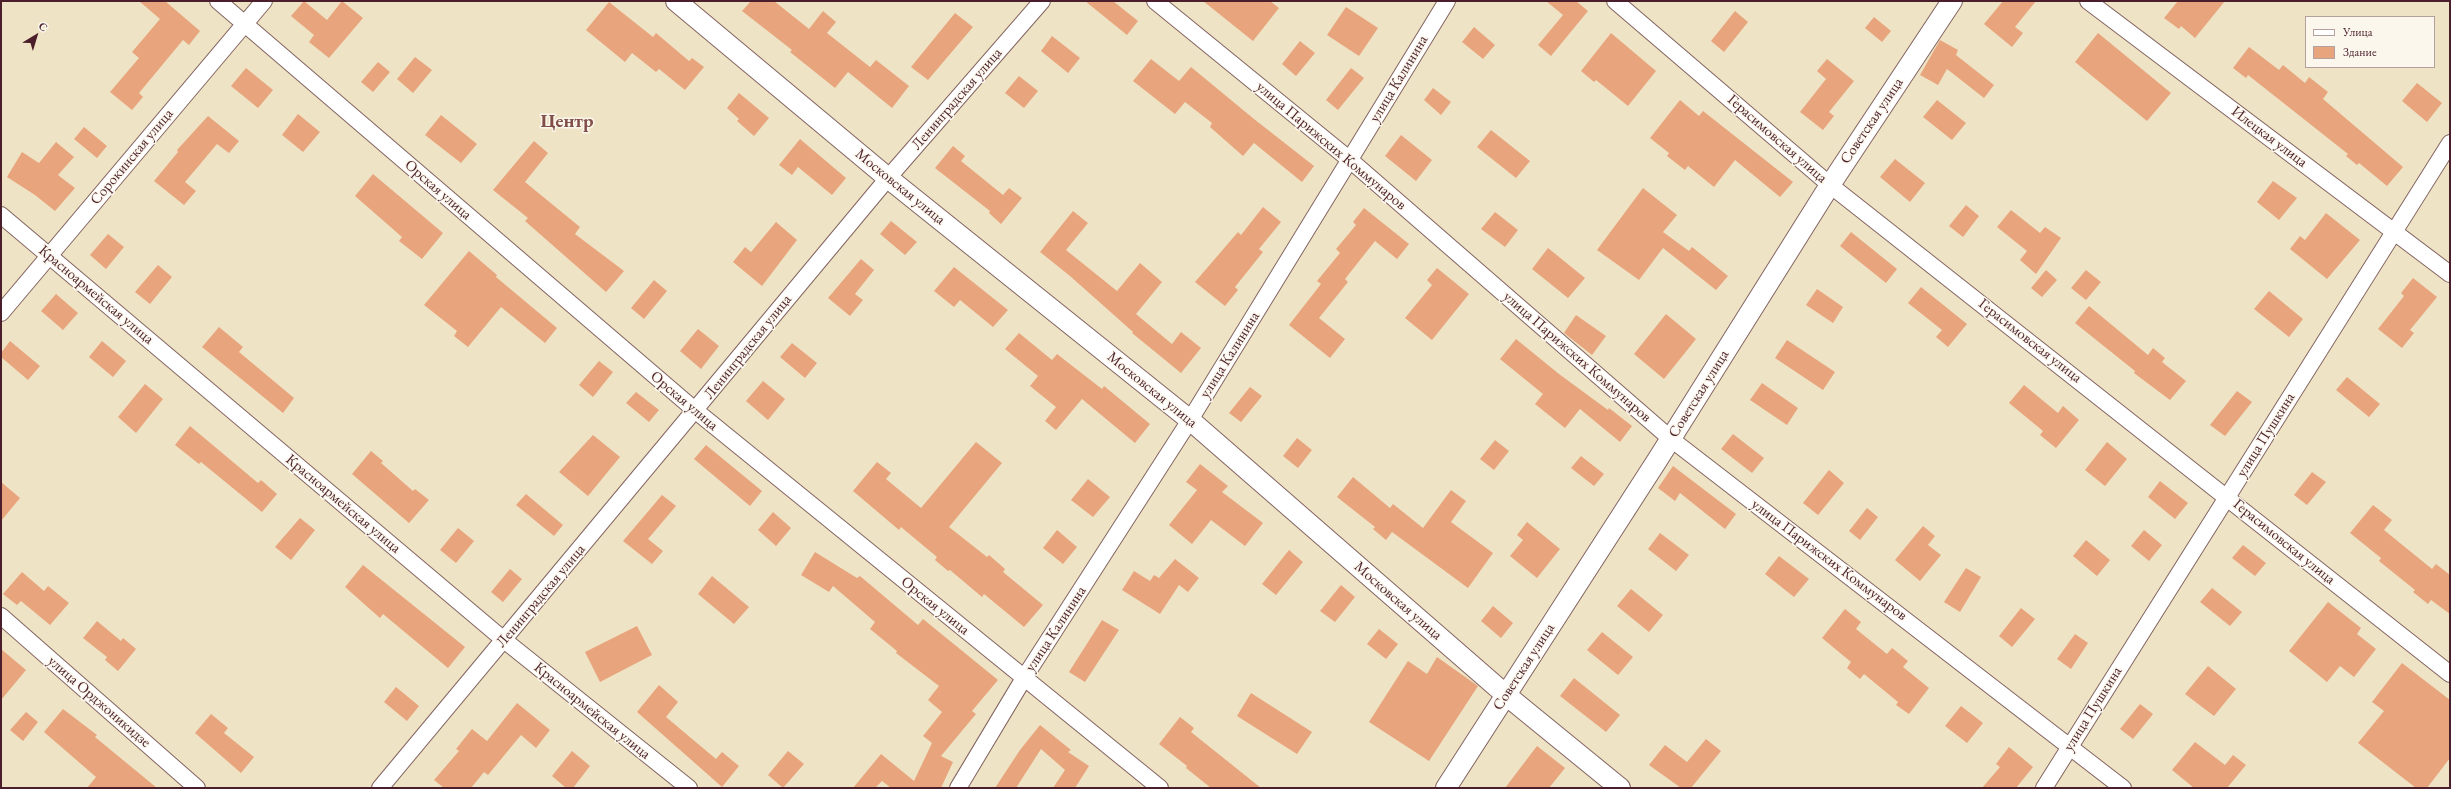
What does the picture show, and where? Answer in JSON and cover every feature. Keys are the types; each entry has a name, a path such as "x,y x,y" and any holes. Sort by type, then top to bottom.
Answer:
{"street":[{"name":"Орская улица","path":"218,1 246,23 534,274 696,411 1160,788"},
{"name":"Сорокинская улица","path":"1,313 264,1"},
{"name":"Московская улица","path":"676,1 888,178 1190,420 1506,695 1620,788"},
{"name":"Ленинградская улица","path":"380,788 696,411 888,178 1042,1"},
{"name":"улица Парижских Коммунаров","path":"1155,1 1350,160 1671,439 2070,745 2123,788"},
{"name":"улица Калинина","path":"958,788 1024,678 1190,420 1447,1"},
{"name":"Герасимовская улица","path":"1616,1 1830,184 2228,497 2450,674"},
{"name":"Советская улица","path":"1446,788 1671,439 1830,184 1952,1"},
{"name":"Илецкая улица","path":"2088,1 2450,274"},
{"name":"улица Пушкина","path":"2044,788 2450,143"},
{"name":"Красноармейская улица","path":"1,215 504,640 689,788"},
{"name":"улица Орджоникидзе","path":"1,616 197,788"}],"building":[{"path":"139,1 165,1 200,31 189,45 183,40 139,93 143,97 132,110 110,92 139,58 132,52 160,19"},
{"path":"304,1 327,20 342,1 363,18 329,58 309,42 314,35 291,16"},
{"path":"751,1 774,1 809,29 823,11 836,22 827,33 870,67 876,60 909,86 892,108 848,72 835,88 790,52 792,50 742,11"},
{"path":"1085,1 1113,1 1138,21 1127,35"},
{"path":"1203,1 1270,1 1279,8 1253,41"},
{"path":"1546,1 1576,1 1588,11 1551,56 1538,45 1563,15"},
{"path":"2003,1 2036,1 2015,27 2023,33 2012,47 1984,24"},
{"path":"2178,1 2225,1 2195,38 2181,26 2179,29 2164,18"},
{"path":"609,2 653,37 656,33 689,61 692,58 704,67 685,90 659,69 656,72 632,53 625,62 586,30"},
{"path":"1346,7 1378,28 1359,56 1327,35"},
{"path":"1735,11 1748,22 1724,52 1711,41"},
{"path":"955,13 973,27 928,80 911,67"},
{"path":"1874,17 1891,31 1882,42 1865,28"},
{"path":"1474,27 1495,45 1483,59 1462,42"},
{"path":"1611,33 1656,71 1628,106 1596,80 1594,82 1581,71"},
{"path":"2098,33 2171,93 2147,121 2075,62"},
{"path":"1052,36 1080,58 1068,73 1041,51"},
{"path":"1940,40 1958,50 1956,55 1994,85 1984,98 1947,69 1938,85 1920,75"},
{"path":"1300,41 1315,53 1296,76 1282,64"},
{"path":"2249,47 2279,70 2283,65 2305,83 2309,77 2328,92 2323,99 2403,167 2387,186 2359,163 2357,165 2346,156 2348,154 2248,75 2246,78 2233,68"},
{"path":"415,57 432,70 413,93 397,79"},
{"path":"1151,59 1179,81 1191,67 1314,166 1302,182 1254,143 1243,156 1210,127 1212,123 1185,102 1175,114 1133,81"},
{"path":"1827,59 1854,81 1829,112 1834,116 1823,130 1800,112 1826,79 1817,71"},
{"path":"378,62 390,72 373,92 361,82"},
{"path":"246,68 273,90 258,108 231,86"},
{"path":"1351,68 1364,78 1338,110 1326,100"},
{"path":"1019,76 1038,91 1024,108 1005,93"},
{"path":"2417,83 2442,103 2427,122 2402,101"},
{"path":"1433,88 1451,102 1441,115 1424,100"},
{"path":"739,93 769,118 754,136 737,121 739,119 727,108"},
{"path":"1680,100 1699,116 1703,111 1793,182 1780,197 1735,160 1714,187 1688,166 1685,170 1667,156 1669,153 1650,138"},
{"path":"1937,100 1966,123 1952,140 1923,117"},
{"path":"298,114 320,132 303,152 282,135"},
{"path":"441,115 477,144 461,163 425,135"},
{"path":"208,116 239,141 229,153 217,144 185,182 196,191 184,205 154,181 178,152 177,150"},
{"path":"84,127 107,146 97,158 74,139"},
{"path":"1491,130 1530,161 1516,178 1477,147"},
{"path":"1401,135 1432,160 1416,181 1385,156"},
{"path":"800,139 846,178 832,195 798,167 792,175 779,165"},
{"path":"534,141 548,153 525,182 580,227 575,234 624,271 606,292 525,221 528,218 493,190"},
{"path":"56,142 74,157 58,175 75,188 55,211 35,195 7,177 22,152 39,163"},
{"path":"953,146 965,156 961,161 1003,195 1009,188 1022,198 1001,224 989,213 990,211 935,168"},
{"path":"1895,159 1925,183 1910,202 1880,177"},
{"path":"373,174 443,233 422,259 399,241 402,237 355,196"},
{"path":"2273,181 2297,198 2279,220 2257,202"},
{"path":"1643,188 1677,215 1663,232 1689,251 1692,247 1728,276 1716,290 1663,248 1639,280 1597,250"},
{"path":"1966,205 1979,216 1963,237 1949,226"},
{"path":"1263,207 1281,222 1259,249 1263,252 1235,287 1238,290 1225,306 1195,282 1238,232 1241,235"},
{"path":"1364,208 1409,244 1397,259 1375,241 1345,279 1348,282 1319,318 1345,339 1330,358 1289,325 1321,284 1317,281 1340,253 1336,249 1356,225 1353,222"},
{"path":"2011,210 2040,233 2045,227 2061,238 2036,274 2020,260 2027,251 1997,227"},
{"path":"1073,211 1088,223 1066,250 1117,291 1140,263 1162,282 1136,314 1172,344 1181,332 1201,348 1181,373 1132,333 1133,332 1070,276 1040,252"},
{"path":"1495,212 1518,230 1505,247 1481,229"},
{"path":"2326,213 2360,240 2327,279 2290,249 2300,236 2305,240"},
{"path":"891,221 917,242 905,255 880,234"},
{"path":"776,222 797,240 762,286 733,262 745,247 751,252"},
{"path":"1851,232 1897,269 1886,283 1840,246"},
{"path":"108,234 124,247 106,269 90,255"},
{"path":"1548,248 1585,278 1568,298 1532,269"},
{"path":"469,251 497,275 496,277 557,328 545,343 501,307 468,347 454,336 457,331 424,305"},
{"path":"861,259 874,270 855,294 863,300 850,316 828,298"},
{"path":"158,265 172,277 150,304 135,292"},
{"path":"954,267 1008,310 993,327 960,300 954,307 934,291"},
{"path":"1437,268 1469,294 1432,340 1405,318 1432,285 1427,280"},
{"path":"2046,270 2057,280 2042,297 2031,288"},
{"path":"2086,270 2101,282 2086,300 2071,288"},
{"path":"2413,278 2437,297 2410,330 2414,333 2402,348 2378,329 2404,296 2401,293"},
{"path":"654,280 667,291 644,319 631,308"},
{"path":"1921,287 1967,324 1948,347 1936,337 1942,330 1908,303"},
{"path":"1817,289 1843,307 1833,323 1806,305"},
{"path":"2269,291 2303,319 2289,337 2254,309"},
{"path":"56,294 78,313 63,330 41,311"},
{"path":"2089,306 2148,355 2153,348 2165,358 2162,362 2186,381 2170,400 2134,373 2135,371 2075,323"},
{"path":"1666,314 1696,339 1664,379 1634,354"},
{"path":"1576,315 1606,336 1592,355 1564,333"},
{"path":"219,327 243,347 239,352 294,398 283,413 202,347"},
{"path":"698,329 719,346 701,369 680,351"},
{"path":"1019,333 1052,360 1057,354 1102,389 1104,386 1150,424 1135,443 1082,399 1056,430 1045,421 1056,407 1030,386 1038,376 1005,349"},
{"path":"1516,339 1559,374 1608,410 1609,408 1632,426 1620,442 1580,409 1565,428 1535,404 1543,394 1500,359"},
{"path":"1787,340 1835,372 1823,390 1775,358"},
{"path":"10,341 40,366 28,380 1,357 1,353"},
{"path":"102,341 126,361 113,377 89,357"},
{"path":"792,343 817,363 805,378 780,357"},
{"path":"599,361 613,372 593,397 579,385"},
{"path":"2347,377 2380,404 2369,417 2336,390"},
{"path":"763,381 785,399 768,420 746,401"},
{"path":"1762,383 1798,408 1787,425 1750,400"},
{"path":"145,384 163,399 136,433 118,417"},
{"path":"2024,385 2058,413 2063,406 2079,420 2056,448 2040,435 2043,431 2009,403"},
{"path":"1250,387 1262,396 1241,422 1229,413"},
{"path":"2237,391 2252,402 2225,436 2210,425"},
{"path":"636,392 659,410 649,422 626,403"},
{"path":"190,426 258,483 261,480 277,494 262,512 201,462 199,464 175,445"},
{"path":"1733,434 1764,458 1752,473 1721,449"},
{"path":"593,435 620,457 588,496 559,472"},
{"path":"1297,438 1312,450 1298,468 1283,456"},
{"path":"1495,440 1509,451 1494,470 1480,459"},
{"path":"976,442 1002,463 949,527 987,557 989,555 1005,569 1003,572 1043,605 1024,627 984,594 982,597 950,570 948,571 935,560 937,557 901,527 899,530 853,491 877,462 891,473 886,479 921,508"},
{"path":"2107,442 2127,459 2105,486 2085,470"},
{"path":"706,445 762,491 750,506 694,459"},
{"path":"371,451 383,461 381,463 413,491 415,489 429,500 409,523 352,474"},
{"path":"1581,456 1604,474 1594,486 1571,468"},
{"path":"1200,464 1228,486 1222,492 1263,523 1245,546 1211,520 1192,544 1169,525 1197,490 1186,482"},
{"path":"1673,466 1736,514 1725,529 1680,493 1675,501 1658,488"},
{"path":"1829,470 1844,483 1818,515 1803,503"},
{"path":"2312,472 2326,482 2307,505 2294,495"},
{"path":"1353,477 1390,508 1393,504 1423,528 1451,490 1466,501 1451,522 1493,553 1468,588 1392,532 1386,540 1373,529 1375,527 1337,497"},
{"path":"1088,479 1110,497 1093,517 1071,500"},
{"path":"2160,481 2188,503 2175,519 2148,497"},
{"path":"1,482 20,498 1,521"},
{"path":"526,494 563,525 554,536 516,505"},
{"path":"662,495 676,506 648,539 663,551 652,564 623,541"},
{"path":"2373,505 2392,520 2384,530 2432,569 2436,564 2450,575 2450,614 2431,600 2428,604 2413,592 2415,590 2379,561 2381,558 2350,533"},
{"path":"1867,508 1878,517 1860,540 1849,531"},
{"path":"773,512 791,528 776,546 758,530"},
{"path":"300,518 315,530 291,560 275,547"},
{"path":"1527,522 1560,549 1537,578 1510,556 1523,540 1517,535"},
{"path":"1923,526 1935,536 1928,545 1941,555 1920,581 1895,560"},
{"path":"458,528 474,541 456,563 440,550"},
{"path":"1057,530 1077,547 1063,564 1043,548"},
{"path":"2144,530 2162,545 2149,561 2131,546"},
{"path":"1660,533 1689,555 1676,571 1648,549"},
{"path":"2086,540 2110,560 2097,576 2073,556"},
{"path":"2243,545 2266,563 2255,576 2232,558"},
{"path":"1289,550 1303,562 1276,595 1262,584"},
{"path":"815,552 857,578 860,576 918,625 923,619 998,680 972,711 976,714 941,756 953,762 941,788 891,788 882,781 875,788 853,788 881,754 914,781 932,743 923,736 942,712 928,700 939,686 896,653 897,651 870,629 875,622 833,586 829,592 801,575"},
{"path":"1779,556 1809,579 1794,597 1765,574"},
{"path":"1175,559 1199,578 1188,592 1179,585 1160,614 1122,590 1134,571 1150,581 1154,575 1159,578"},
{"path":"363,565 465,647 448,668 383,614 380,618 345,587"},
{"path":"1966,568 1981,577 1960,612 1944,602"},
{"path":"510,569 522,579 503,602 491,592"},
{"path":"22,572 44,591 48,586 69,603 50,625 21,601 17,605 3,594"},
{"path":"712,576 749,607 734,624 698,594"},
{"path":"1341,585 1355,597 1335,622 1320,611"},
{"path":"2212,588 2242,612 2230,626 2200,602"},
{"path":"1631,589 1663,615 1649,632 1617,606"},
{"path":"2328,602 2361,628 2357,634 2376,649 2354,677 2340,666 2327,682 2289,651"},
{"path":"1493,606 1513,623 1501,638 1481,621"},
{"path":"2021,608 2035,619 2012,647 1999,636"},
{"path":"1845,609 1861,622 1856,629 1887,654 1892,648 1908,661 1903,667 1929,688 1909,714 1896,705 1898,702 1864,674 1860,679 1847,668 1851,662 1822,638"},
{"path":"1102,620 1119,630 1085,682 1069,672"},
{"path":"97,621 121,641 123,638 136,649 118,671 105,660 107,657 83,638"},
{"path":"637,626 652,655 600,682 585,652"},
{"path":"1379,629 1398,644 1386,659 1367,644"},
{"path":"1602,632 1633,657 1618,675 1587,650"},
{"path":"2075,634 2088,643 2071,669 2057,659"},
{"path":"1,649 26,670 1,700"},
{"path":"1437,657 1478,686 1429,761 1369,722 1408,661 1427,674"},
{"path":"2402,663 2450,700 2450,758 2427,788 2416,788 2358,743 2384,711 2372,702"},
{"path":"2208,666 2236,689 2214,716 2185,694"},
{"path":"1574,678 1620,715 1606,732 1560,696"},
{"path":"659,685 678,702 666,717 716,759 722,752 739,766 722,787 637,712"},
{"path":"396,687 419,706 407,721 384,702"},
{"path":"1251,693 1312,732 1297,754 1237,716"},
{"path":"517,703 550,730 536,748 521,735 488,775 484,772 471,788 444,788 434,780 459,751 456,749 472,729 487,741"},
{"path":"2140,704 2153,714 2133,739 2120,729"},
{"path":"1961,706 1983,723 1967,743 1945,726"},
{"path":"63,709 97,735 95,737 157,788 87,788 96,777 44,732"},
{"path":"26,712 38,722 23,741 10,730"},
{"path":"211,714 228,728 224,733 254,757 241,773 195,733"},
{"path":"1180,717 1194,728 1191,732 1261,788 1211,788 1186,768 1187,766 1159,744"},
{"path":"1040,725 1071,750 1068,752 1089,766 1075,788 1053,788 1065,770 1041,749 1016,788 995,788 1020,750"},
{"path":"1706,739 1721,751 1691,788 1681,788 1649,765 1665,745 1687,762"},
{"path":"2195,742 2225,765 2233,755 2246,765 2227,788 2194,788 2172,770"},
{"path":"1537,746 1565,768 1549,788 1505,788"},
{"path":"2009,747 2033,767 2016,788 1982,788 2000,767 1996,764"},
{"path":"572,751 590,766 573,788 566,788 552,776"},
{"path":"788,751 804,764 783,788 768,775"}],"district":[{"name":"Центр","path":"567,122"}]}
